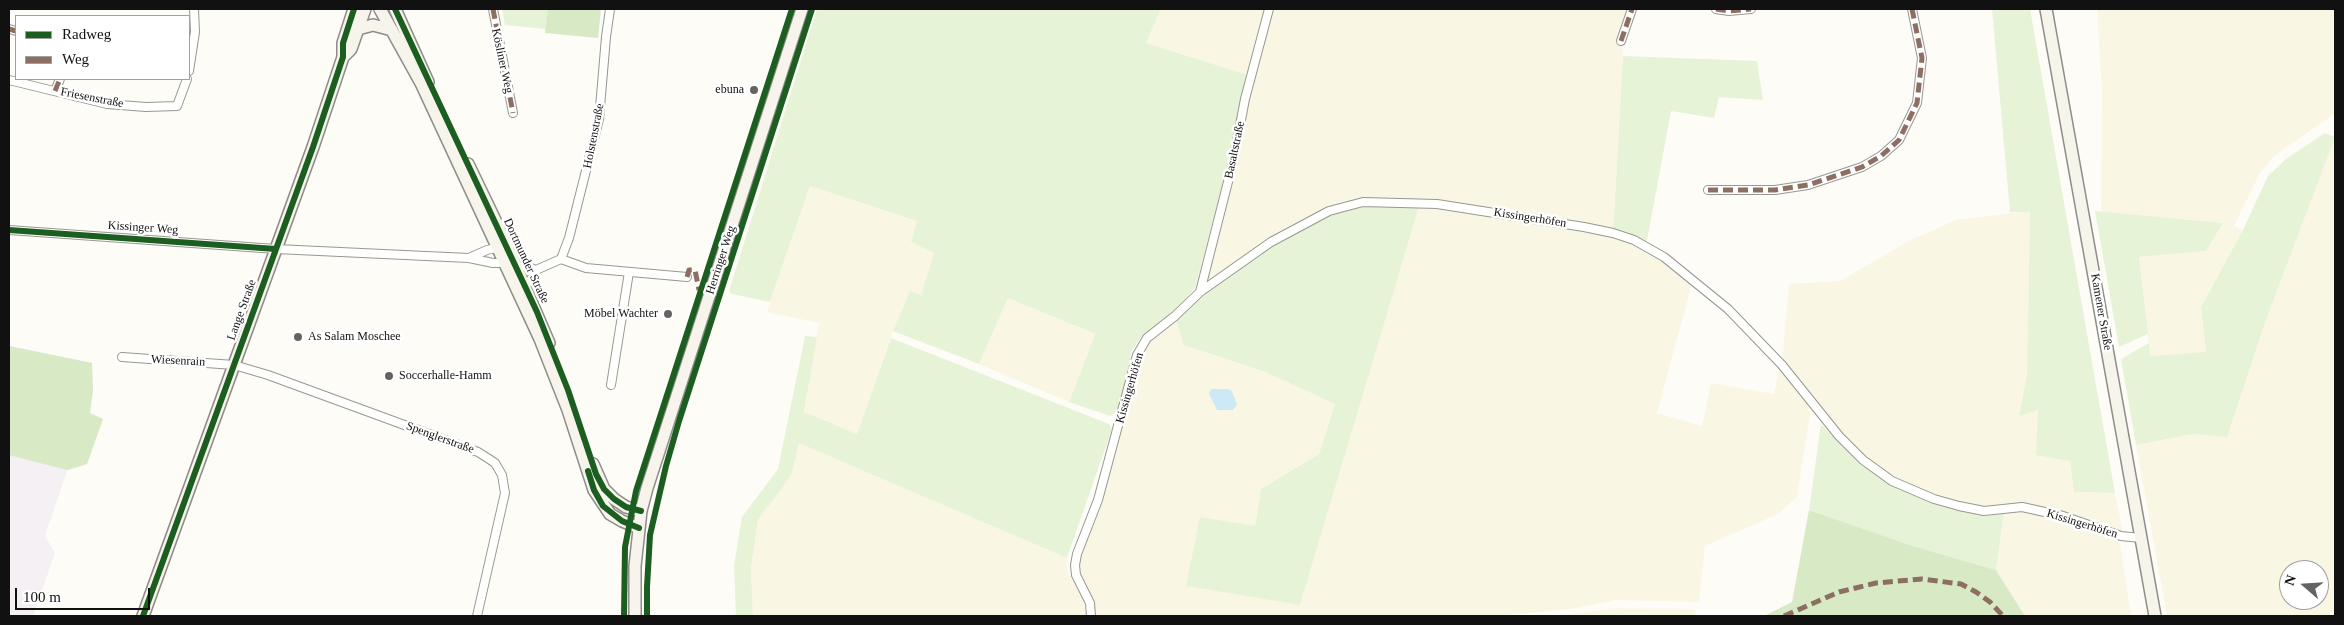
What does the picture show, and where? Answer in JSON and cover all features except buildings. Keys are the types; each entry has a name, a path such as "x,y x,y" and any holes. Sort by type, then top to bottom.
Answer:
{"main road":[{"name":"Lange Straße","path":"143,616 276,249 343,57 343,43 354,9"},
{"name":"Lange Straße","path":"343,57 351,49 365,9"},
{"name":"Dortmunder Straße","path":"380,9 421,83 537,312 568,390 596,474 604,489 614,500 641,510"},
{"name":"Dortmunder Straße","path":"395,9 502,246"},
{"name":"Herringer Weg","path":"641,510 802,9"},
{"name":"Kamener Straße","path":"2046,9 2155,616"},
{"path":"358,29 373,25 392,30"},
{"name":"Dortmunder Straße","path":"512,264 568,410 594,490 610,514 639,528"},
{"path":"635,616 635,566 641,510"}],"street":[{"path":"190,64 195,32 194,9"},
{"name":"Kösliner Weg","path":"493,9 513,113"},
{"name":"Holstenstraße","path":"561,259 572,229 599,119 610,9"},
{"name":"Basaltstraße","path":"1200,292 1232,170 1245,99 1269,9"},
{"path":"1621,41 1632,9"},
{"path":"1716,9 1729,11 1751,9"},
{"path":"1708,190 1775,190 1808,185 1862,167 1881,156 1899,140 1910,120 1916,103 1922,58 1912,9"},
{"name":"Friesenstraße","path":"9,80 107,104 146,107 177,106 187,80"},
{"path":"56,91 60,80"},
{"name":"Kissingerhöfen","path":"1091,616 1090,603 1076,575 1077,554 1098,500 1137,355 1147,338 1223,274 1297,226 1329,211 1363,202 1437,204 1613,232 1634,240 1664,257 1728,309 1782,365 1840,436 1863,460 1892,481 1934,499 1959,506 1984,511 2022,507 2063,516 2121,536 2141,538"},
{"name":"Kissinger Weg","path":"9,230 276,249 469,258 493,264 512,264 536,270 561,259"},
{"name":"Kissinger Weg","path":"469,258 502,246"},
{"path":"561,259 586,268 687,277"},
{"path":"524,287 534,276 536,270"},
{"path":"611,385 630,272"},
{"name":"Wiesenrain","path":"122,358 234,365"},
{"name":"Spenglerstraße","path":"234,365 268,374 478,452 495,463 502,475 505,493 477,616"}],"shaded area":[{"path":"1161,9 1267,9 1248,75 1146,43"},
{"path":"1269,9 1632,9 1621,41 1623,56 1613,232 1634,240 1693,280 1657,413 1702,426 1711,383 1774,394 1779,369 1807,401 1810,414 1797,497 1778,514 1705,546 1699,602 1616,600 1571,609 1497,616 1091,616 1076,575 1077,554 1119,425 1137,355 1147,338 1175,316 1263,371 1335,404 1319,454 1261,489 1255,526 1300,605 1419,203 1200,292"},
{"path":"2097,9 2335,9 2335,109 2333,115 2275,155 2260,173 2234,226 2243,230 2201,307 2206,353 2150,356 2139,257 2206,251 2223,223 2101,212 2102,93"},
{"path":"2335,136 2335,616 2167,616 2136,445 2194,434 2227,436 2266,320"},
{"path":"810,186 917,221 935,253 921,295 911,291 893,331 857,434 804,413 819,323 767,312"},
{"path":"2030,211 2027,375 2019,415 2038,410 2070,461 2074,492 2115,493 2123,532 2063,512 2005,506 1973,507 1937,497 1907,484 1872,464 1848,443 1782,365 1789,284 1840,281 1909,241 1956,220"},
{"path":"1008,298 1095,334 1069,402 979,364"},
{"path":"9,346 92,363 93,390 90,413 103,419 87,464 67,471 45,536 55,553 33,616 9,616"},
{"path":"799,442 1067,558 1068,573 1083,597 1086,616 753,616 751,568 758,520 791,476"},
{"path":"2026,511 2054,517 2120,543 2131,616 2025,616 1996,570 2004,513"},
{"path":"1616,608 1695,609 1696,616 1557,616"}],"green space":[{"path":"502,9 548,9 546,29 505,25"},
{"path":"548,9 601,9 598,38 545,33"},
{"path":"817,9 1161,9 1146,43 1248,75 1228,164 1195,288 1173,313 1142,336 1132,350 1119,410 1110,416 1069,402 1095,334 1008,298 979,364 893,331 910,291 921,295 934,253 911,242 917,221 810,186 770,302 732,294 729,291"},
{"path":"1992,9 2030,9 2115,493 2074,492 2070,461 2036,455 2038,410 2019,416 2027,375 2030,212 2010,212"},
{"path":"1623,56 1757,61 1763,100 1719,97 1714,118 1671,111 1646,246 1613,233"},
{"path":"2325,133 2335,137 2266,320 2227,437 2194,434 2136,445 2121,359 2149,343 2150,356 2206,352 2201,307 2243,230 2268,176 2286,159"},
{"path":"1420,203 1300,605 1186,586 1200,517 1255,526 1261,489 1319,454 1335,404 1263,371 1184,345 1175,316 1200,292 1271,242 1348,205"},
{"path":"2095,211 2223,223 2206,251 2139,257 2148,334 2119,347"},
{"path":"805,336 817,337 804,412 857,434 891,338 1109,424 1112,429 1067,558 799,443 791,476 758,520 751,568 753,616 736,616 734,565 742,517 778,469"},
{"path":"9,346 92,363 93,390 90,413 103,419 87,464 67,470 9,455"},
{"path":"1821,424 1858,463 1885,480 1922,498 1954,509 1987,516 2004,513 1996,570 1913,546 1809,510"},
{"path":"1809,510 1913,546 1996,570 2025,616 1764,616 1792,602"}],"water":[{"path":"1211,389 1228,389 1232,391 1237,405 1233,410 1217,410 1209,394"}],"marked path":[{"path":"493,9 513,113"},
{"path":"1621,41 1632,9"},
{"path":"1716,9 1729,11 1751,9"},
{"path":"1708,190 1775,190 1808,185 1862,167 1881,156 1899,140 1917,103 1922,58 1912,9"},
{"path":"9,29 15,31"},
{"path":"55,91 60,80"},
{"path":"687,277 689,270 695,270 699,290"},
{"path":"1784,616 1839,592 1876,583 1922,579 1961,584 1990,602 2003,616"}],"cycle path":[{"path":"143,616 313,147 343,57 343,43 354,9"},
{"path":"395,9 537,312 568,390 596,474 604,489 614,499 626,507 641,511"},
{"path":"624,616 625,547 636,491 792,9"},
{"path":"647,616 650,535 666,466 812,9"},
{"path":"9,230 276,249"},
{"path":"588,471 594,490 603,506 622,521 639,528"}],"place":[{"name":"ebuna","path":"754,90"},
{"name":"Möbel Wachter","path":"668,314"},
{"name":"As Salam Moschee","path":"298,337"},
{"name":"Soccerhalle-Hamm","path":"389,376"}]}
